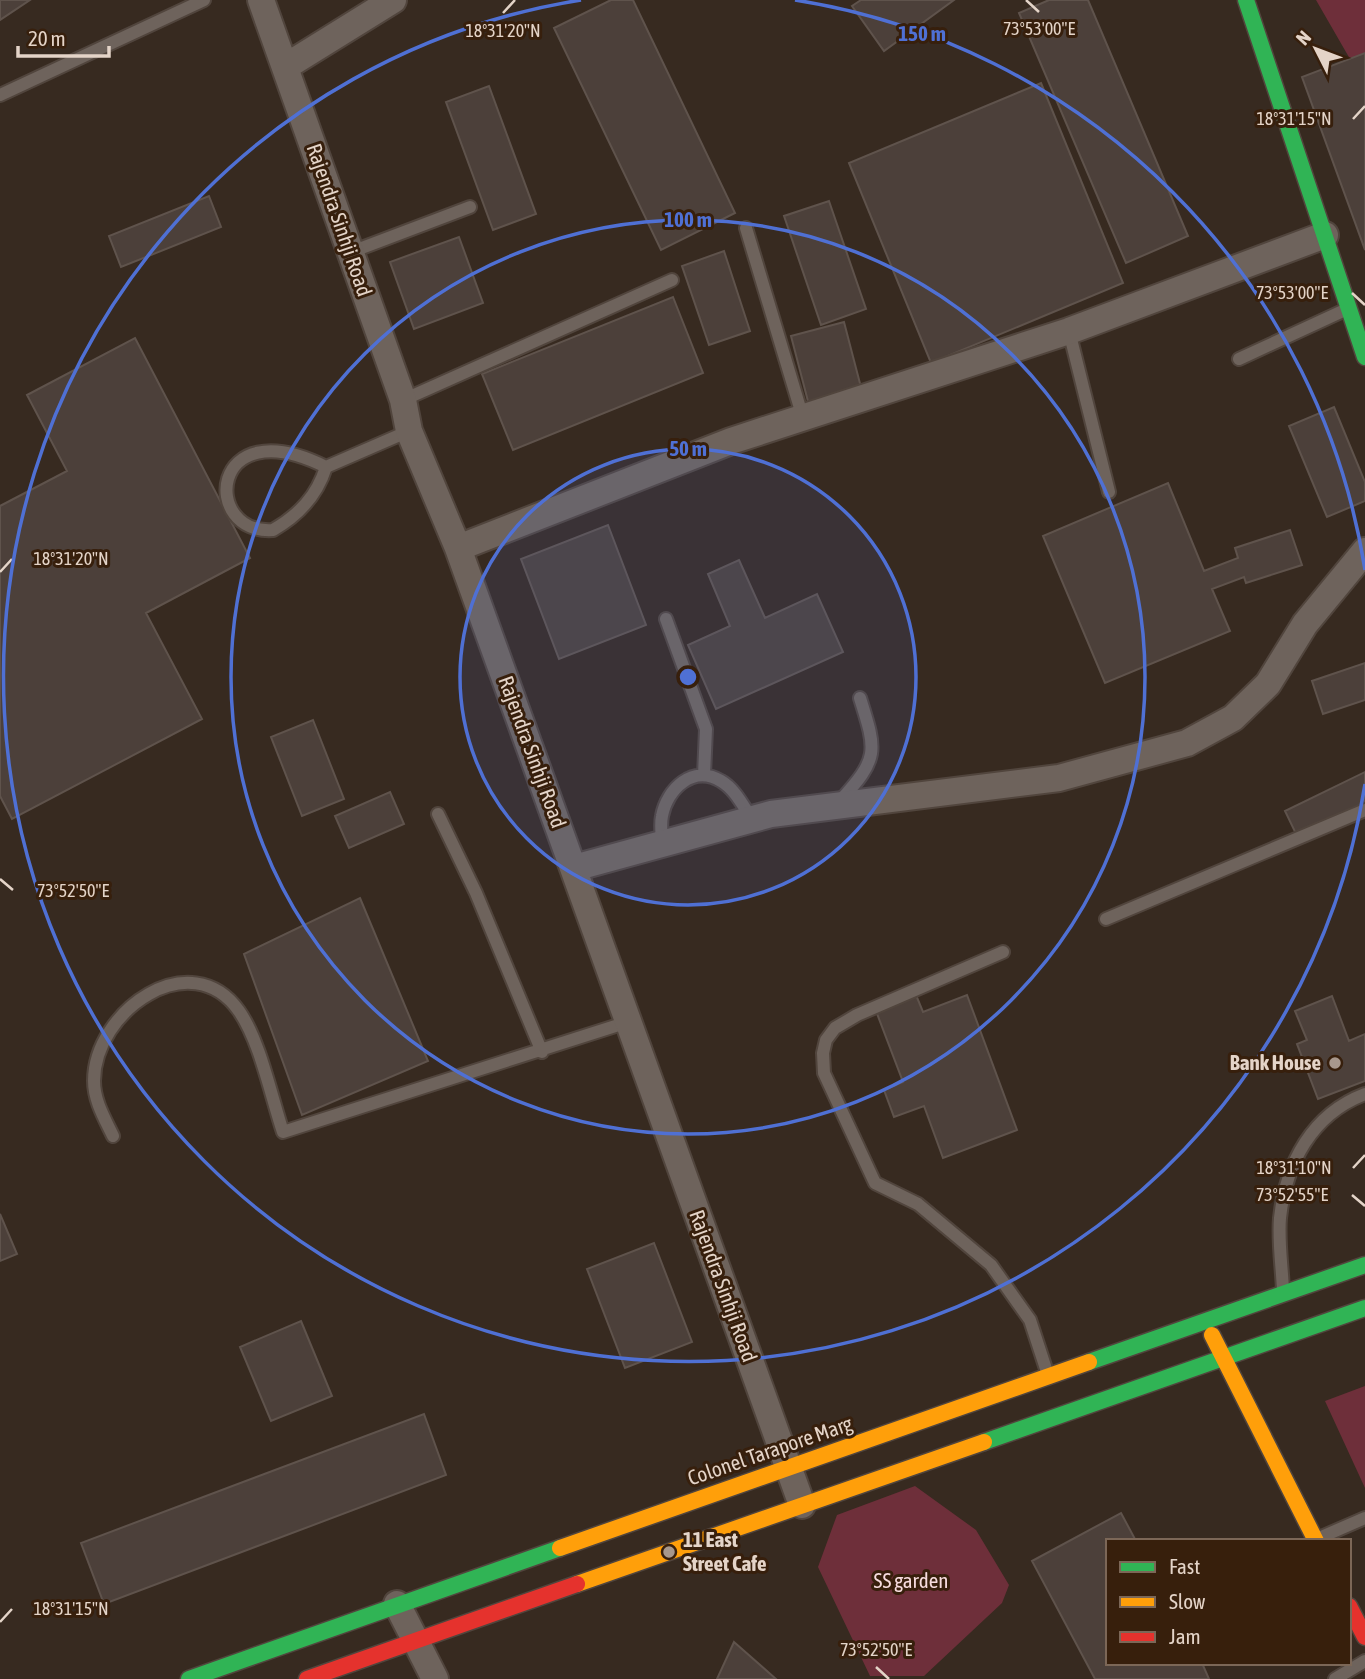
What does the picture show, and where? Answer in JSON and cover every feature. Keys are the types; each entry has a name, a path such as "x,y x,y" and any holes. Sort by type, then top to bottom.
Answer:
{"main road":[{"path":"1246,0 1365,356"},
{"name":"Colonel Tarapore Marg","path":"190,1679 1365,1265"},
{"path":"307,1679 1365,1308"},
{"path":"1205,1321 1315,1539"},
{"path":"1351,1610 1365,1637"}],"street":[{"name":"Rajendra Sinhji Road","path":"261,0 403,400 409,430 458,548 802,1505"},
{"path":"285,67 393,0"},
{"path":"458,548 732,442 1069,331 1325,235"},
{"path":"573,869 752,819 1059,778 1187,743 1233,718 1268,684 1305,624 1365,551"},
{"path":"397,1604 435,1679"}],"lane":[{"path":"0,95 204,0"},
{"path":"351,252 470,207"},
{"path":"746,228 803,418"},
{"path":"403,400 671,280"},
{"path":"1239,359 1349,309"},
{"path":"1069,331 1109,492"},
{"path":"326,467 300,454 274,449 256,453 239,461 230,471 225,483 229,501 236,516 247,527 273,530 303,509 321,481 326,467 409,430"},
{"path":"666,619 706,729 704,775"},
{"path":"835,807 871,763 874,742 860,698"},
{"path":"662,844 661,819 674,789 690,776 704,775 728,786 752,819"},
{"path":"1106,919 1365,810"},
{"path":"438,814 476,893 542,1052"},
{"path":"1003,952 857,1015 835,1028 826,1040 823,1053 824,1073 875,1183 918,1203 991,1265 1030,1320 1048,1376"},
{"path":"113,1136 95,1096 96,1057 124,1010 152,992 174,983 200,985 223,995 239,1011 283,1132 542,1052 628,1022"},
{"path":"1283,1294 1280,1219 1286,1190 1300,1152 1316,1125 1328,1114 1365,1094"},
{"path":"1318,1539 1365,1518"},
{"path":"1335,1679 1365,1661"}],"green space":[{"path":"1316,0 1365,0 1365,85"},
{"path":"1365,1386 1365,1488 1325,1401"},
{"name":"SS garden","path":"915,1486 976,1530 1009,1585 1002,1603 924,1676 870,1676 818,1567 837,1515"}],"building":[{"path":"0,0 30,0 0,20"},
{"path":"611,0 633,0 735,213 661,250 554,28"},
{"path":"861,0 954,0 884,51 852,6"},
{"path":"1049,0 1088,0 1188,236 1126,263 1019,13"},
{"path":"1365,53 1365,250 1302,77"},
{"path":"1041,83 1123,283 931,363 849,163"},
{"path":"489,86 536,214 493,230 446,102"},
{"path":"209,196 221,227 121,267 109,236"},
{"path":"829,201 866,309 821,325 784,216"},
{"path":"459,237 483,303 414,329 390,262"},
{"path":"724,251 750,331 709,345 682,266"},
{"path":"673,297 703,373 513,450 482,374"},
{"path":"844,322 863,395 810,409 791,336"},
{"path":"135,338 250,558 146,613 202,719 12,819 0,796 0,506 67,471 27,395"},
{"path":"1334,407 1365,482 1365,501 1327,517 1289,426"},
{"path":"1168,483 1204,571 1238,558 1235,548 1290,530 1302,565 1246,583 1244,577 1212,589 1230,631 1105,683 1043,536"},
{"path":"608,525 646,625 559,659 521,559"},
{"path":"739,560 765,618 817,594 843,652 716,709 688,645 730,626 708,574"},
{"path":"1365,663 1365,700 1323,714 1312,681"},
{"path":"313,720 344,799 302,816 271,737"},
{"path":"1365,772 1365,805 1298,838 1285,811"},
{"path":"390,792 404,824 349,848 335,816"},
{"path":"360,898 428,1061 302,1115 244,954"},
{"path":"916,995 923,1012 967,995 1017,1130 943,1158 924,1106 894,1117 884,1090 903,1082 876,1011"},
{"name":"Bank House","path":"1332,996 1349,1041 1365,1034 1365,1081 1318,1099 1297,1044 1307,1040 1295,1011"},
{"path":"0,1214 17,1254 0,1261"},
{"path":"654,1243 692,1342 625,1368 587,1269"},
{"path":"301,1321 332,1396 271,1421 240,1347"},
{"path":"424,1414 446,1475 104,1604 81,1543"},
{"path":"1121,1513 1135,1539 1106,1539 1106,1665 1203,1665 1209,1679 1095,1679 1032,1561"},
{"path":"734,1642 776,1679 717,1679"}],"traffic: fast":[{"path":"1246,0 1365,357"},
{"path":"1089,1362 1365,1265"},
{"path":"984,1442 1365,1308"},
{"path":"189,1679 560,1548"}],"traffic: slow":[{"path":"1212,1335 1315,1539"},
{"path":"560,1548 1089,1362"},
{"path":"577,1584 984,1442"}],"traffic: jam":[{"path":"307,1679 577,1584"},
{"path":"1351,1610 1365,1637"}],"place":[{"name":"Bank House","path":"1335,1063"},
{"name":"11 East Street Cafe","path":"669,1552"}]}
